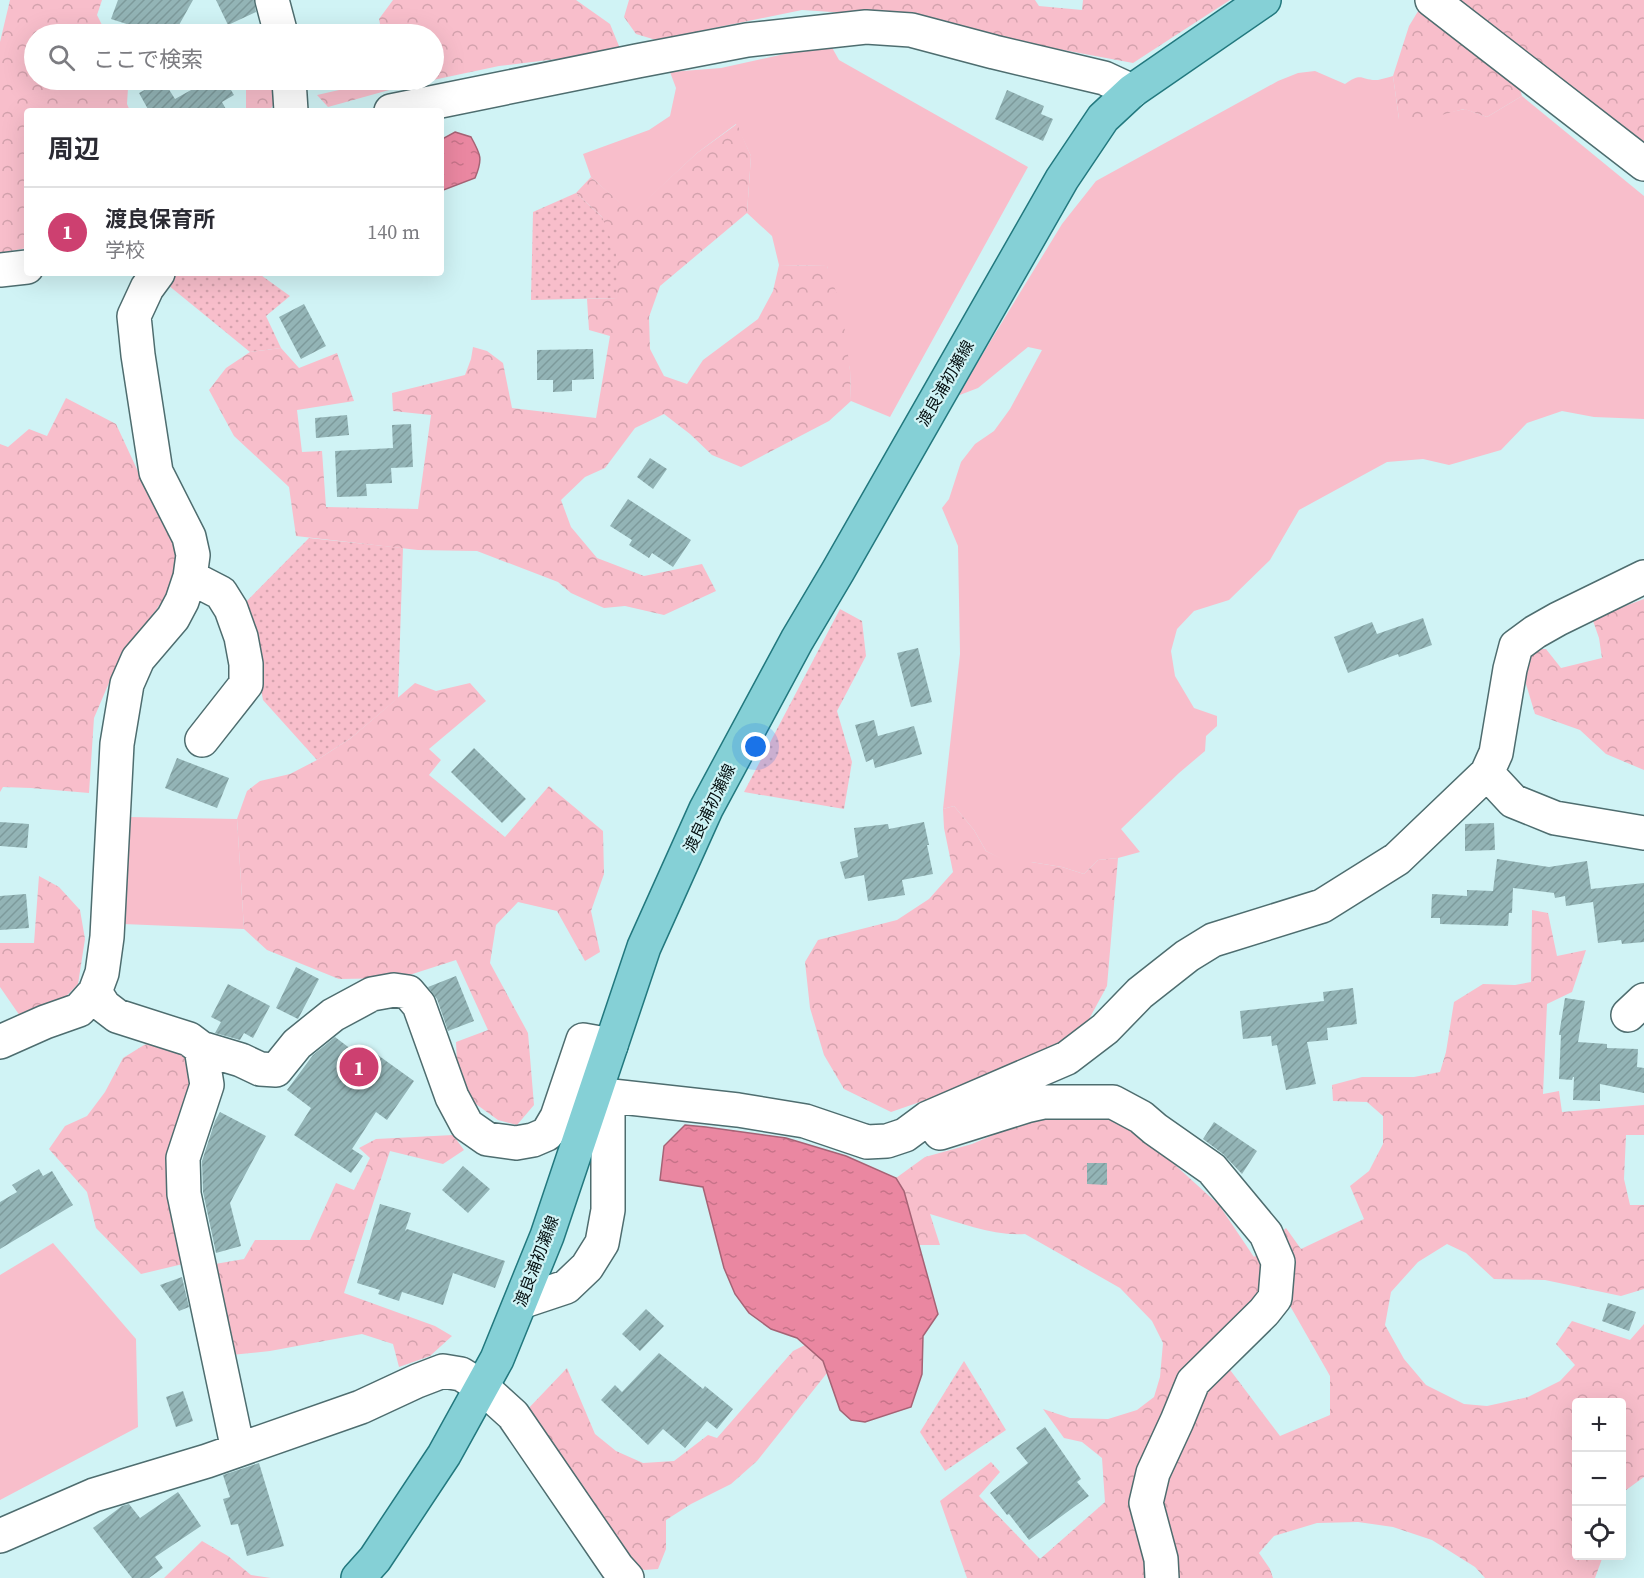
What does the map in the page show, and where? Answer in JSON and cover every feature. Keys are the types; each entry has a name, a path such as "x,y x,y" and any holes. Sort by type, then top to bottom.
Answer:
{"main road":[{"name":"渡良浦初瀬線","path":"358,1578 375,1559 444,1455 497,1359 547,1236 584,1128 601,1094 610,1045 644,947 706,809 797,640 1062,179 1103,118 1132,91 1264,0"}],"street":[{"path":"272,0 278,24"},
{"path":"1432,0 1644,164"},
{"path":"406,108 747,40 866,27 911,30 1104,78 1132,91"},
{"path":"290,90 291,108"},
{"path":"0,270 24,267"},
{"path":"0,1042 45,1022 80,1010 95,992 102,973 107,937 117,744 127,684 138,659 173,618 182,601 190,577 193,555 189,537 156,472 137,346 134,316 147,288 156,276"},
{"path":"190,577 221,593 231,609 241,637 246,664 246,684 202,740"},
{"path":"905,1135 928,1118 1067,1058 1105,1029 1140,993 1187,956 1213,940 1322,906 1398,858 1487,773 1496,753 1516,646 1558,619 1644,577"},
{"path":"1487,773 1513,801 1555,818 1644,833"},
{"path":"95,992 104,1006 117,1016 189,1038 201,1048 241,1060 260,1069 276,1070 297,1044 333,1015 372,994 394,990 408,992 419,1005 452,1097 467,1125 487,1139 516,1143 533,1140 547,1134 557,1117 584,1040 610,1045"},
{"path":"201,1048 207,1085 183,1158 184,1194 238,1450"},
{"path":"520,1302 566,1287 587,1267 602,1242 608,1210 601,1094 738,1110 805,1121 867,1142 887,1141 905,1135 936,1134 1044,1102 1113,1102 1141,1117 1212,1169 1266,1234 1278,1262 1275,1298 1264,1312 1193,1382 1153,1473 1146,1503 1161,1560 1162,1578"},
{"path":"0,1536 94,1495 238,1450 361,1407 443,1371 461,1374 482,1387 513,1414 616,1567 627,1578"}],"green space":[{"path":"10,0 102,0 97,15 102,24 24,24 24,90 128,90 129,108 24,108 24,249 0,253 0,42"},
{"path":"393,0 576,0 610,24 621,51 499,66 444,78 444,24 380,24 379,19"},
{"path":"629,0 1035,0 1039,6 1082,10 1083,0 1230,0 1133,63 876,15 802,10 656,40 636,34 624,17"},
{"path":"1454,0 1644,0 1644,147"},
{"path":"1420,8 1518,82 1522,96 1487,117 1464,109 1408,124 1399,119 1393,76 1409,26"},
{"path":"830,44 839,60 1028,167 890,417 851,401 850,370 827,266 779,265 772,236 747,213 751,156 736,124 697,153 632,214 591,177 583,154 649,130 670,116 676,88 670,72 721,68"},
{"path":"1315,71 1345,84 1359,77 1378,80 1393,76 1399,119 1465,109 1487,117 1522,96 1644,196 1644,419 1594,417 1562,411 1527,423 1501,450 1449,465 1423,459 1387,462 1299,510 1270,560 1229,600 1194,611 1177,629 1171,651 1175,676 1194,708 1217,716 1217,726 1206,736 1205,751 1121,829 1140,852 1098,860 1084,874 1062,867 1031,862 1007,862 986,851 974,830 954,806 943,809 960,654 958,546 942,508 949,499 961,462 975,444 994,431 1010,409 1042,350 1028,347 978,388 957,396 1062,224 1096,181 1278,81 1298,73"},
{"path":"246,90 276,90 271,108 246,108"},
{"path":"339,90 389,90 328,107 317,95"},
{"path":"737,124 751,156 747,213 660,286 649,317 650,349 664,376 687,384 703,360 758,319 773,291 779,265 827,266 842,309 850,370 851,401 829,421 741,467 712,455 664,414 635,428 605,468 585,477 561,500 571,527 597,558 644,576 702,564 716,591 664,615 625,606 604,608 571,593 558,582 477,551 418,550 296,536 289,487 234,436 209,390 226,368 250,352 281,348 299,368 337,353 354,401 297,410 302,452 322,451 326,507 418,509 431,415 393,411 392,393 465,375 473,347 487,351 503,363 512,408 596,418 610,336 589,330 587,299 617,298 602,217 576,193 591,177 632,213 697,153"},
{"path":"576,193 602,217 616,253 617,298 531,300 533,212"},
{"path":"173,276 262,276 290,296 266,316 281,348 250,352 168,285"},
{"path":"66,398 116,424 148,493 167,518 179,571 168,593 111,678 94,718 89,793 3,787 0,792 0,444 8,447 29,429 47,436"},
{"path":"309,538 403,548 398,698 351,738 317,760 263,700 245,603"},
{"path":"1644,599 1644,770 1606,754 1580,730 1535,714 1523,664 1535,649 1546,649 1561,668 1602,658 1599,638 1592,618"},
{"path":"840,609 862,621 866,656 837,711 852,762 844,809 744,792"},
{"path":"415,683 436,691 470,683 486,701 429,749 441,760 429,775 505,837 549,786 603,831 604,874 591,911 600,952 585,961 557,911 518,902 496,925 490,963 528,1033 534,1105 517,1125 498,1120 473,1102 457,1063 456,1042 488,1030 456,960 400,978 339,979 267,950 244,929 237,819 247,791 260,781 290,774 317,760 351,738"},
{"path":"954,806 974,830 986,851 1007,861 1062,867 1084,874 1098,860 1118,858 1107,986 1088,1021 1060,1044 943,1094 891,1112 844,1089 824,1055 810,1008 805,962 818,940 897,920 929,899 953,872 944,828 943,809"},
{"path":"129,817 237,819 244,929 123,924"},
{"path":"39,876 59,887 80,910 85,939 78,984 58,1005 20,1016 0,987 0,943 34,943"},
{"path":"1532,910 1548,913 1557,956 1586,950 1572,992 1547,1004 1543,1094 1559,1091 1562,1112 1644,1105 1644,1135 1626,1135 1624,1179 1630,1205 1644,1205 1644,1289 1621,1296 1545,1280 1494,1279 1466,1253 1447,1244 1418,1262 1391,1292 1385,1325 1404,1359 1426,1385 1464,1404 1487,1406 1528,1397 1560,1381 1575,1365 1556,1344 1572,1321 1630,1340 1644,1324 1644,1477 1626,1490 1626,1398 1572,1398 1572,1560 1602,1560 1595,1578 1485,1578 1475,1567 1432,1540 1393,1527 1358,1522 1317,1523 1274,1536 1259,1553 1273,1578 967,1578 940,1501 991,1462 1000,1472 979,1496 1040,1559 1105,1502 1102,1458 1082,1442 1064,1438 1043,1409 1070,1418 1108,1419 1137,1410 1154,1397 1160,1377 1163,1343 1152,1321 1120,1288 1025,1234 989,1231 930,1214 940,1245 918,1245 904,1191 896,1178 925,1157 972,1144 1019,1124 1053,1117 1110,1119 1140,1133 1219,1205 1254,1257 1286,1228 1301,1249 1364,1219 1350,1186 1369,1171 1383,1144 1383,1116 1367,1102 1333,1101 1332,1085 1362,1077 1414,1077 1440,1072 1446,1052 1454,1002 1483,984 1515,985 1531,982","holes":["1281,1290 1330,1376 1330,1415 1280,1436 1209,1342"]},
{"path":"167,1039 189,1048 196,1069 183,1264 141,1274 96,1228 87,1192 49,1149 65,1126 87,1116 105,1092 123,1058 144,1045"},
{"path":"453,1135 464,1150 443,1164 390,1151 344,1293 435,1326 452,1336 430,1356 399,1367 393,1344 362,1334 270,1351 231,1355 215,1264 244,1259 255,1240 310,1240 336,1183 354,1190 370,1158 359,1148 376,1139"},
{"path":"53,1243 136,1339 138,1427 0,1500 0,1275"},
{"path":"805,1345 823,1361 827,1373 757,1461 731,1484 691,1504 666,1520 666,1549 658,1569 644,1570 627,1559 525,1412 567,1368 595,1434 616,1451 643,1463 674,1461 708,1435 717,1438 793,1351"},
{"path":"964,1361 1006,1430 945,1471 920,1432"},
{"path":"202,1541 228,1556 251,1575 271,1578 164,1578"}],"water":[{"path":"455,132 471,137 479,153 480,161 475,178 444,190 444,138"},
{"path":"685,1125 786,1138 846,1156 896,1178 904,1191 938,1314 923,1336 922,1374 911,1407 865,1422 851,1420 840,1410 823,1361 797,1338 771,1329 749,1313 735,1294 724,1268 703,1187 660,1180 664,1146"}],"building":[{"path":"118,0 193,0 180,24 127,24 111,19"},
{"path":"216,0 254,0 256,12 228,24"},
{"path":"145,90 169,90 175,99 191,90 231,90 234,95 222,102 225,108 147,108 139,93"},
{"path":"1007,90 1044,106 1041,114 1053,119 1043,141 995,119"},
{"path":"304,304 326,346 301,359 279,317"},
{"path":"593,349 594,379 572,380 572,391 553,392 553,380 537,380 537,350"},
{"path":"347,415 349,435 316,438 315,418"},
{"path":"411,424 413,467 391,468 392,483 366,484 367,496 337,497 335,451 393,448 392,425"},
{"path":"650,458 667,469 653,489 637,477"},
{"path":"628,499 691,540 673,567 652,553 649,558 629,545 632,540 610,526"},
{"path":"1423,618 1432,645 1399,657 1398,654 1348,673 1334,637 1372,622 1377,634"},
{"path":"918,648 932,702 911,707 897,653"},
{"path":"874,720 878,736 914,726 922,754 875,768 873,759 866,762 855,725"},
{"path":"474,748 526,799 502,823 451,772"},
{"path":"177,758 229,778 217,808 165,788"},
{"path":"0,822 29,824 27,848 0,846"},
{"path":"924,822 933,874 902,880 905,895 868,901 864,875 845,879 840,862 858,857 854,828 888,824 889,829"},
{"path":"1494,823 1495,850 1465,851 1465,824"},
{"path":"1497,859 1549,867 1587,861 1591,889 1644,883 1644,942 1622,944 1621,940 1598,943 1593,902 1566,906 1565,896 1555,898 1554,893 1513,888 1512,913 1509,913 1508,926 1440,924 1440,918 1431,918 1432,894 1467,896 1467,890 1493,891"},
{"path":"26,894 29,928 0,930 0,896"},
{"path":"296,967 319,979 298,1019 276,1008"},
{"path":"456,976 474,1021 448,1031 437,999 428,987"},
{"path":"228,984 270,1006 253,1038 244,1033 240,1040 215,1033 221,1022 211,1017"},
{"path":"1353,988 1357,1024 1327,1028 1328,1040 1307,1042 1316,1084 1286,1090 1277,1045 1272,1046 1271,1036 1243,1039 1240,1011 1324,1001 1323,992"},
{"path":"1565,998 1585,1001 1578,1042 1607,1044 1607,1048 1638,1049 1637,1067 1644,1068 1644,1093 1600,1084 1600,1101 1573,1100 1574,1077 1572,1080 1559,1079 1561,1035 1559,1035"},
{"path":"335,1037 368,1062 375,1053 414,1081 387,1120 376,1112 352,1149 363,1156 351,1173 294,1135 311,1108 287,1090 313,1055"},
{"path":"220,1112 266,1136 230,1203 241,1246 216,1253 203,1192 202,1161"},
{"path":"1214,1122 1257,1151 1242,1174 1223,1154 1203,1139"},
{"path":"1087,1163 1107,1163 1107,1185 1087,1184"},
{"path":"463,1166 490,1189 468,1213 442,1190"},
{"path":"39,1169 43,1176 52,1171 73,1205 0,1249 0,1202 17,1192 12,1185"},
{"path":"380,1204 411,1213 405,1231 407,1229 505,1261 495,1288 453,1273 443,1305 402,1292 399,1301 378,1294 380,1290 357,1283"},
{"path":"182,1277 189,1307 179,1311 160,1285"},
{"path":"1608,1303 1636,1312 1629,1331 1602,1321"},
{"path":"646,1309 664,1326 640,1351 622,1334"},
{"path":"659,1353 703,1389 705,1386 733,1409 717,1429 707,1421 685,1448 663,1429 648,1445 601,1400 615,1385 622,1392"},
{"path":"183,1391 193,1421 176,1427 166,1397"},
{"path":"1045,1427 1081,1479 1077,1482 1089,1496 1029,1540 990,1493 1028,1463 1016,1448"},
{"path":"259,1463 284,1546 247,1556 238,1524 231,1525 223,1499 230,1497 223,1475"},
{"path":"178,1492 201,1526 155,1557 163,1568 149,1578 132,1578 93,1528 122,1506 129,1504 140,1518"}],"place":[{"name":"渡良保育所","path":"359,1067"}]}
